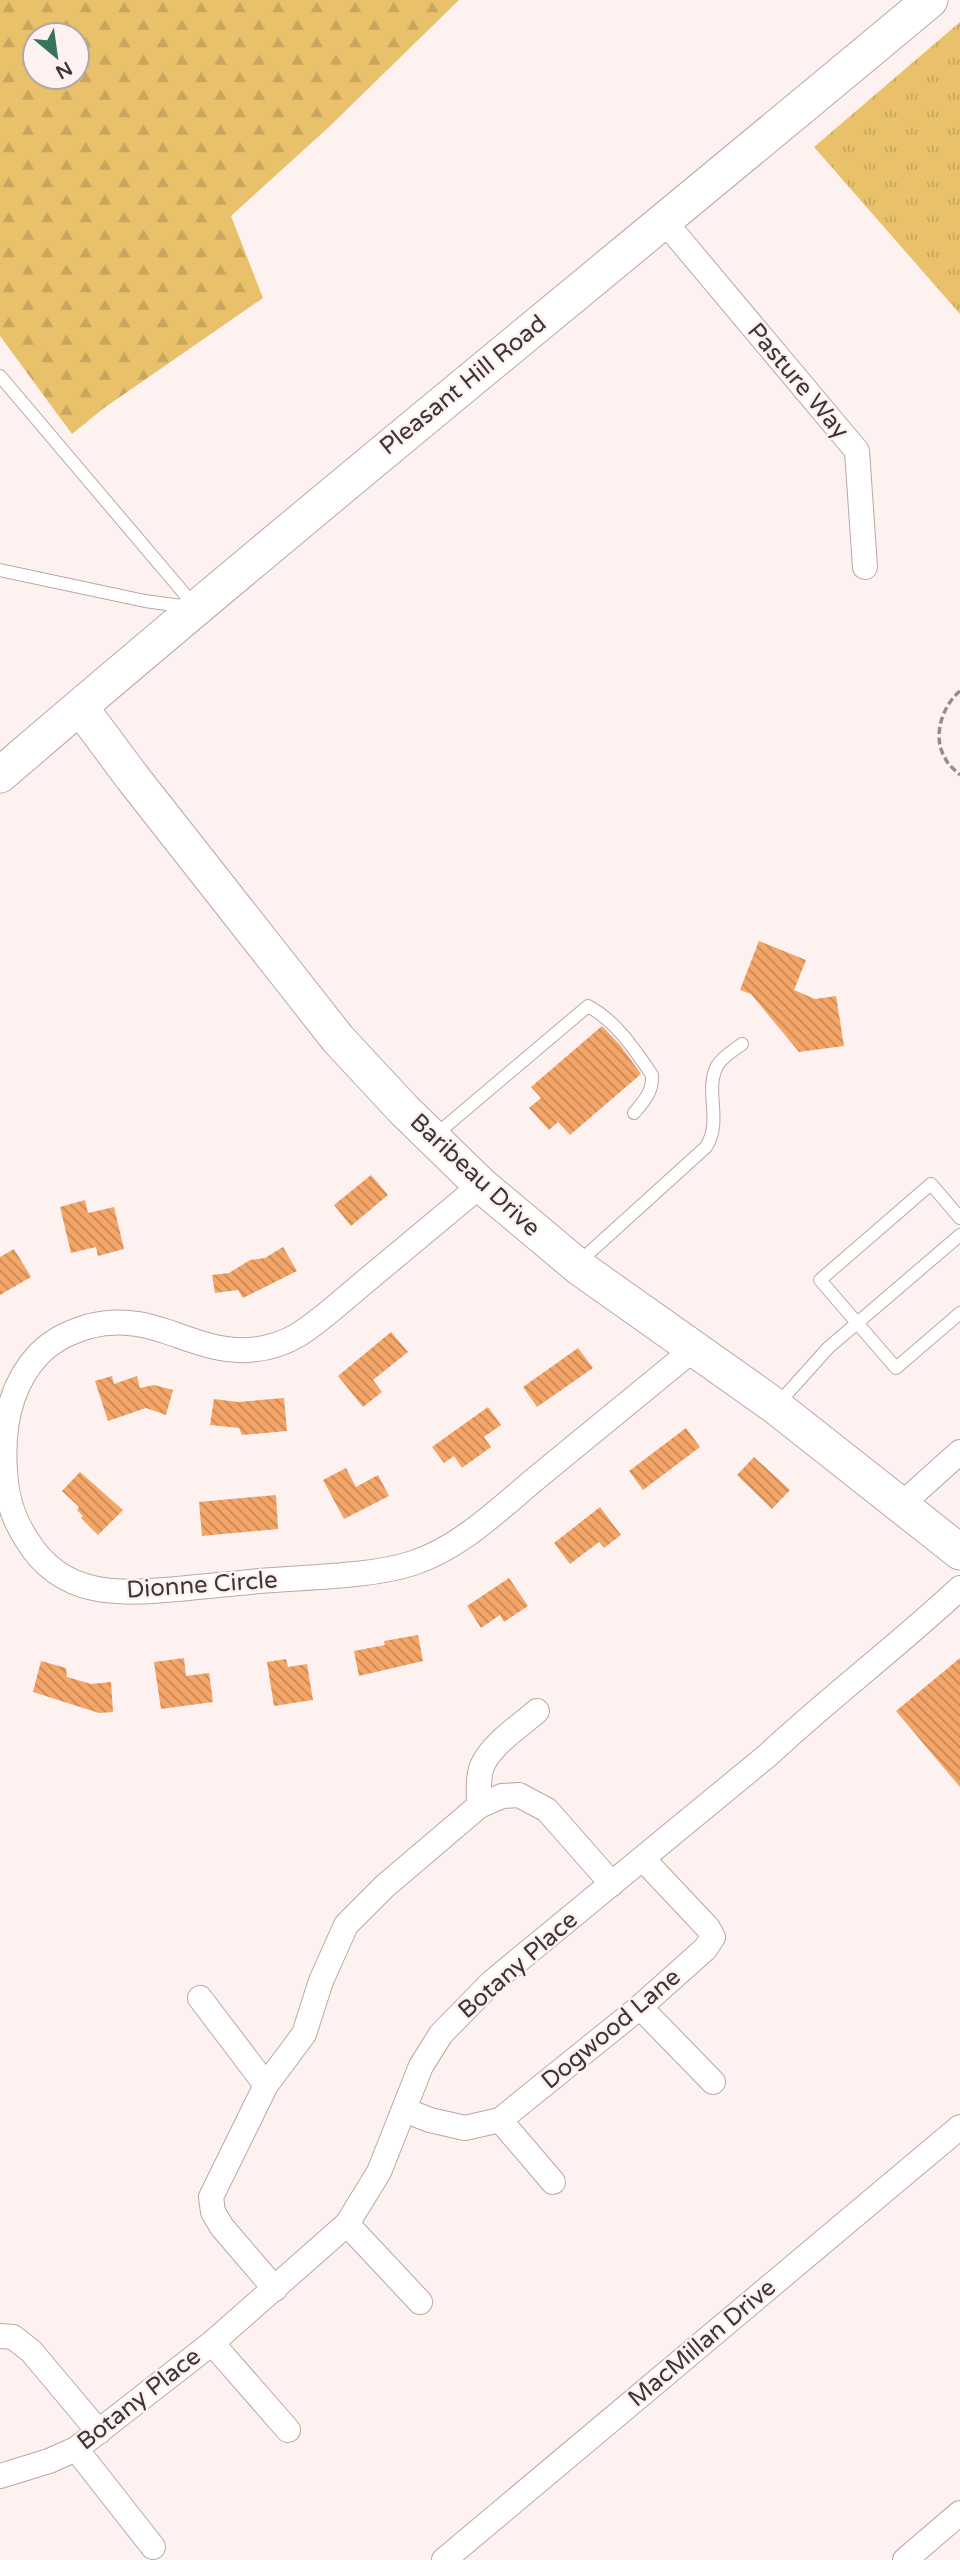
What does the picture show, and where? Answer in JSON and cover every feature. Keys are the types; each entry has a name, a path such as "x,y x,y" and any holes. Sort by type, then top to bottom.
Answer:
{"street":[{"name":"Pleasant Hill Road","path":"0,775 437,406 665,222 930,0"},
{"name":"Pasture Way","path":"665,222 857,451 866,567"},
{"name":"Baribeau Drive","path":"80,707 338,1039 481,1185 576,1265 775,1406 960,1552"},
{"name":"Dionne Circle","path":"481,1185 329,1311 296,1336 279,1344 261,1349 220,1349 140,1323 121,1321 71,1331 43,1350 20,1379 12,1396 7,1416 4,1457 9,1502 17,1524 43,1562 61,1577 80,1585 99,1590 137,1593 341,1574 412,1563 428,1557 473,1530 695,1348"},
{"path":"902,1504 960,1452"},
{"name":"Botany Place","path":"0,2476 49,2461 76,2449 212,2343 347,2224 379,2172 421,2066 442,2034 492,1982 768,1755 805,1720 909,1635 960,1588"},
{"path":"479,1806 479,1781 483,1763 493,1750 537,1711"},
{"path":"275,2289 222,2227 213,2212 211,2197 266,2085 304,2034 321,1981 346,1925 385,1885 479,1806 502,1796 519,1795 547,1810 612,1884"},
{"name":"Dogwood Lane","path":"404,2110 430,2120 465,2128 500,2120 640,2007 705,1949 713,1937 708,1928 643,1859"},
{"path":"201,1998 266,2085"},
{"path":"640,2007 713,2082"},
{"path":"500,2120 553,2182"},
{"name":"MacMillan Drive","path":"444,2560 960,2127"},
{"path":"347,2224 420,2302"},
{"path":"0,2336 13,2337 32,2351 99,2432"},
{"path":"212,2343 288,2430"},
{"path":"76,2449 153,2547"},
{"path":"905,2560 960,2513"}],"lane":[{"path":"0,376 197,608"},
{"path":"0,570 145,601 197,608"},
{"path":"433,1138 588,1006 603,1014 614,1025 652,1076 653,1086 649,1096 634,1113"},
{"path":"576,1265 706,1147 713,1136 715,1126 713,1082 717,1066 742,1044"},
{"path":"960,1218 931,1184 820,1280 896,1368 960,1313"},
{"path":"775,1406 828,1348 960,1235"}],"path":[{"path":"960,691 953,696 939,729 939,745 944,758 960,775"}],"green space":[{"path":"0,0 459,0 329,127 231,216 263,298 104,408 72,434 0,336"},
{"path":"960,22 960,314 814,147"}],"building":[{"path":"759,941 806,960 794,990 815,999 836,996 844,1046 799,1052 751,994 740,990"},
{"path":"602,1026 641,1074 570,1135 558,1122 549,1130 529,1108 541,1098 531,1087"},
{"path":"371,1175 388,1195 351,1226 334,1205"},
{"path":"85,1200 88,1213 114,1207 124,1249 98,1256 96,1247 71,1253 60,1207"},
{"path":"283,1247 297,1271 243,1298 238,1290 215,1293 212,1275 229,1273 250,1260 265,1258"},
{"path":"14,1249 31,1277 0,1295 0,1257"},
{"path":"391,1332 408,1352 373,1380 382,1392 363,1407 338,1376"},
{"path":"578,1348 593,1368 537,1407 523,1387"},
{"path":"112,1376 114,1384 137,1376 140,1388 154,1385 173,1390 166,1415 146,1408 108,1421 95,1381"},
{"path":"284,1398 287,1431 242,1435 239,1428 210,1425 214,1399 238,1402"},
{"path":"488,1407 501,1425 484,1437 491,1447 462,1468 454,1456 444,1463 432,1447"},
{"path":"686,1428 700,1447 643,1490 629,1471"},
{"path":"754,1457 790,1490 772,1509 737,1475"},
{"path":"346,1468 356,1487 378,1475 389,1496 344,1519 323,1480"},
{"path":"80,1472 123,1510 98,1535 81,1518 83,1516 77,1510 79,1507 62,1491"},
{"path":"276,1495 278,1529 202,1536 199,1502"},
{"path":"600,1507 621,1535 604,1548 599,1542 570,1564 554,1543"},
{"path":"509,1578 528,1606 504,1622 500,1615 481,1628 467,1606"},
{"path":"418,1635 423,1661 359,1676 354,1651 385,1645 384,1641"},
{"path":"184,1658 186,1676 209,1673 213,1702 161,1709 154,1662"},
{"path":"960,1658 960,1787 896,1711"},
{"path":"286,1659 288,1667 307,1664 313,1700 274,1706 267,1662"},
{"path":"41,1661 66,1668 67,1677 91,1684 111,1682 113,1712 99,1713 33,1692"}]}
